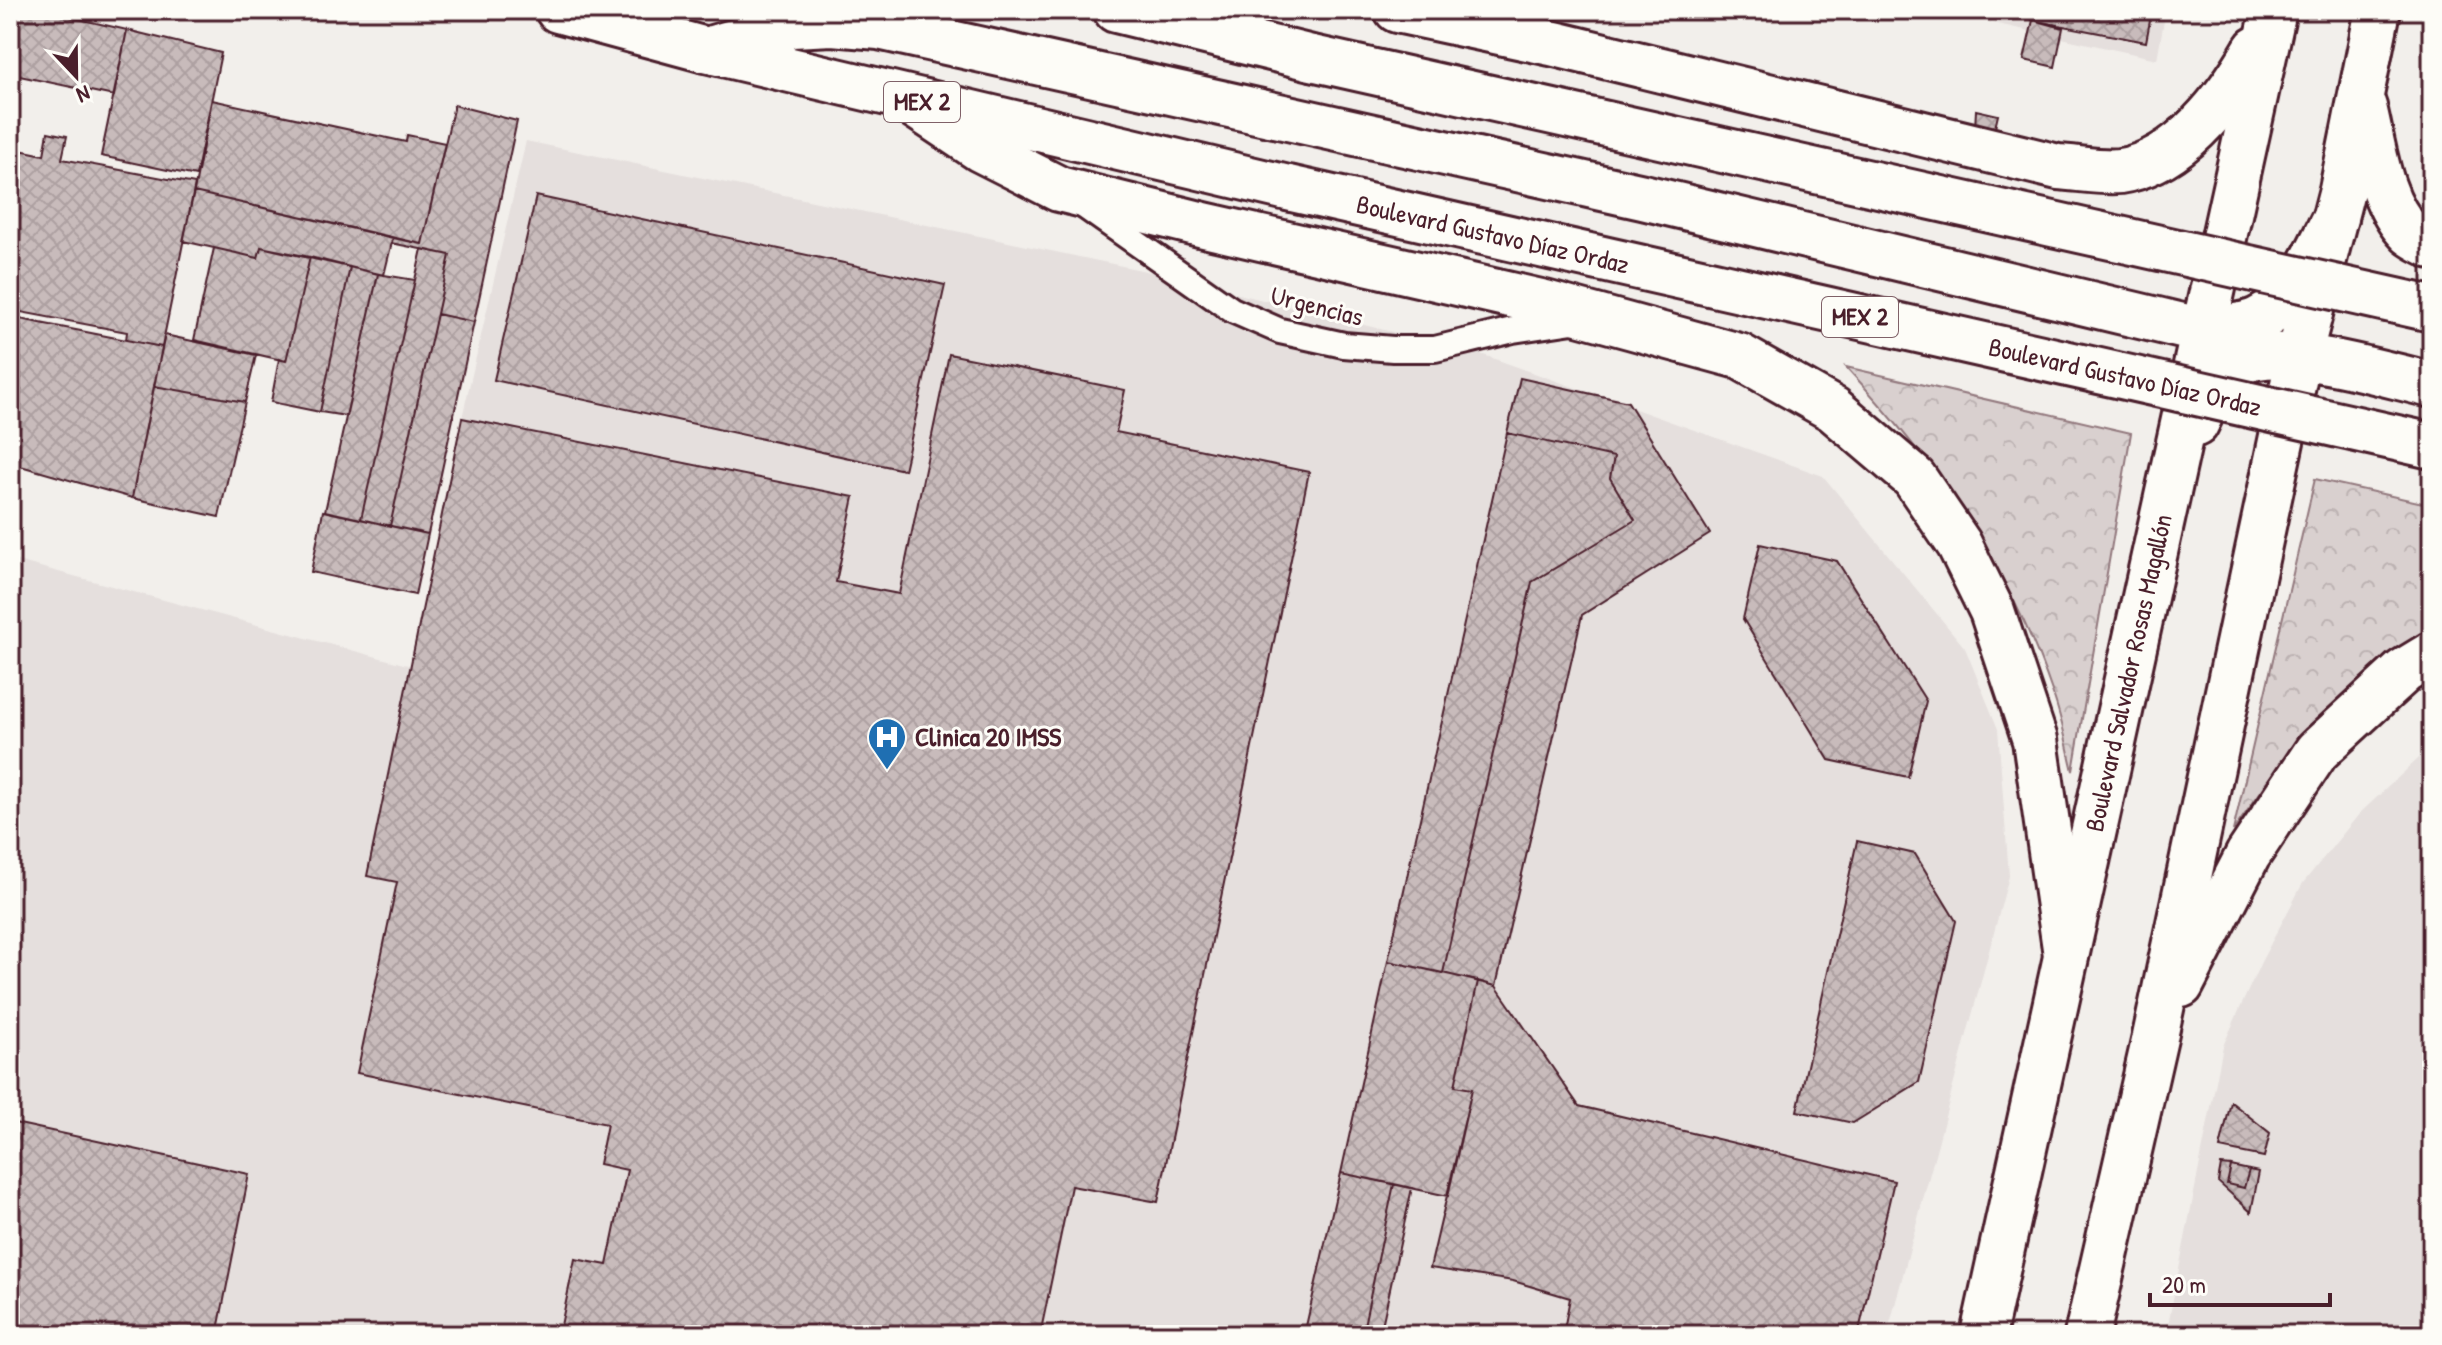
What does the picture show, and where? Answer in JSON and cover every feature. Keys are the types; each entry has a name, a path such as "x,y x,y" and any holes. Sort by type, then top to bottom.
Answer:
{"main road":[{"name":"Boulevard Gustavo Díaz Ordaz","path":"558,10 706,50 1288,188 2432,446"},
{"path":"1116,10 1312,58 2432,309"},
{"path":"1397,10 1551,43 2058,167 2120,171 2164,155 2197,129 2238,80 2273,16"},
{"path":"2087,1335 2155,1037 2299,356 2335,218 2378,10"},
{"name":"Boulevard Salvador Rosas Magallón","path":"1983,1335 2273,16"},
{"path":"706,50 792,25 832,23 879,27 1643,197 2203,331 2257,320 2284,301 2308,273 2335,218"},
{"path":"2361,94 2385,189 2395,213 2411,234 2432,246"},
{"path":"902,97 980,149 1059,189 1598,317 1739,356 1833,409 1914,478 1959,544 1992,611 2035,740 2066,955"},
{"path":"2173,471 2215,384 2239,363 2271,355 2299,356 2432,385"},
{"path":"2155,1037 2248,855 2317,751 2404,671 2432,654"}],"lane":[{"name":"Urgencias","path":"1059,189 1232,310 1280,331 1344,345 1435,349 1513,330 1598,317"}],"shaded area":[{"path":"1934,10 2166,10 2157,59"},
{"path":"526,141 1146,271 1481,354 1823,476 1965,648 1998,729 2009,876 1887,1335 10,1335 10,559 411,666 462,418"},
{"path":"2432,746 2432,1335 2166,1335 2223,1046 2261,962 2303,883 2360,813"}],"green space":[{"path":"1846,367 2131,433 2073,771 2056,703 2036,649 1992,561 1939,479"},
{"path":"2315,479 2432,505 2432,632 2382,666 2305,729 2233,831"}],"building":[{"path":"10,10 39,10 127,30 114,96 10,74"},
{"path":"2034,10 2152,10 2146,42 2032,20"},
{"path":"2033,20 2063,28 2055,67 2024,60"},
{"path":"127,30 221,53 196,176 101,156"},
{"path":"212,100 406,142 407,135 445,143 422,244 194,192"},
{"path":"454,105 517,121 474,322 437,314 450,255 391,243 393,238 422,244"},
{"path":"1976,110 1998,115 1994,132 1975,128"},
{"path":"48,132 67,136 62,159 195,184 162,347 126,340 127,332 10,310 10,148 44,155"},
{"path":"194,192 393,238 384,275 261,247 258,258 183,241"},
{"path":"536,196 945,285 904,470 494,380"},
{"path":"261,247 310,257 286,361 194,340 214,248 258,258"},
{"path":"422,249 450,255 390,526 361,519"},
{"path":"310,257 350,267 320,412 271,402 279,359 286,361"},
{"path":"350,267 378,274 346,416 320,412"},
{"path":"378,274 415,280 361,519 325,511"},
{"path":"437,314 474,322 428,534 390,526"},
{"path":"10,317 162,347 132,498 10,463"},
{"path":"165,335 256,355 245,402 154,386"},
{"name":"Clinica 20 IMSS","path":"949,354 1125,390 1116,432 1309,472 1158,1202 1071,1186 1040,1335 559,1335 575,1259 607,1265 627,1170 599,1164 607,1124 357,1073 397,882 367,876 462,418 854,497 836,582 899,594"},
{"path":"1520,378 1628,402 1710,534 1582,615 1496,986 1443,973 1532,582 1635,520 1610,478 1614,457 1507,433"},
{"path":"154,386 245,402 219,517 132,498"},
{"path":"1507,433 1614,457 1610,478 1635,520 1532,582 1443,973 1388,961"},
{"path":"323,511 428,534 415,595 311,572"},
{"path":"1760,544 1837,561 1926,701 1908,777 1829,760 1743,619"},
{"path":"1857,841 1915,854 1956,921 1919,1082 1853,1123 1797,1111"},
{"path":"1388,961 1478,981 1455,1086 1472,1089 1448,1196 1341,1173"},
{"path":"1478,981 1496,986 1579,1106 1894,1181 1858,1335 1563,1335 1570,1298 1513,1281 1430,1268 1472,1089 1455,1086"},
{"path":"2231,1102 2270,1133 2264,1157 2220,1148"},
{"path":"10,1122 249,1174 217,1335 10,1335"},
{"path":"2221,1165 2231,1166 2227,1184 2244,1188 2249,1170 2259,1172 2251,1212 2218,1182"},
{"path":"2231,1166 2249,1170 2244,1188 2227,1184"},
{"path":"1341,1173 1394,1184 1362,1335 1304,1335"},
{"path":"1394,1184 1412,1188 1380,1335 1362,1335"}],"place":[{"name":"Clinica 20 IMSS","path":"887,771"}]}
